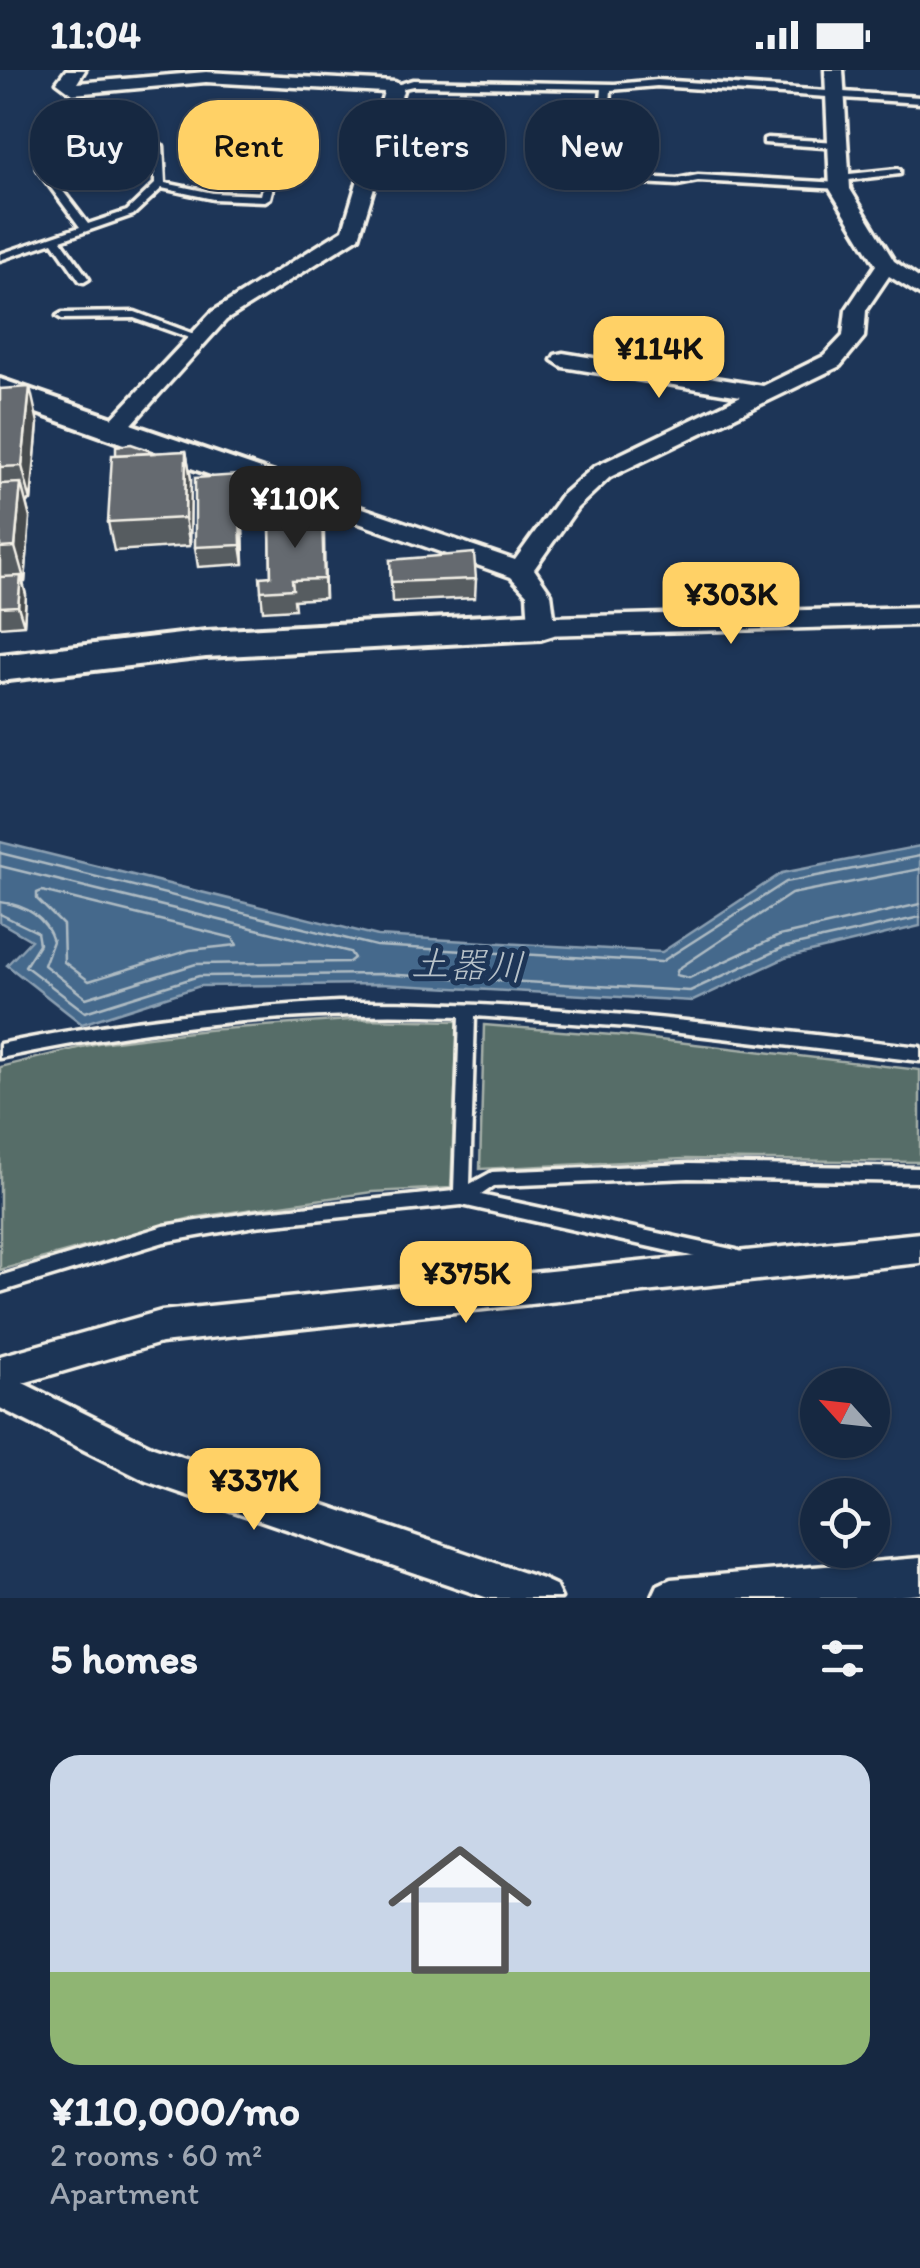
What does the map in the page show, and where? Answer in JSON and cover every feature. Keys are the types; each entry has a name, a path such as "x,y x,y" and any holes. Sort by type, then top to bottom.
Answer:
{"street":[{"path":"76,70 66,82 73,90 206,78 395,88 352,233 219,316 116,428"},
{"path":"834,70 840,182 886,265 920,289"},
{"path":"520,571 569,502 602,472 832,361 853,337 856,310 886,265"},
{"path":"563,360 764,393"},
{"path":"0,389 520,571 536,582 542,599 541,626"},
{"path":"0,668 206,644 541,626 920,616"},
{"path":"0,1373 161,1327 756,1262 920,1248"},
{"path":"0,1390 146,1463 542,1598"},
{"path":"672,1598 920,1576"}],"lane":[{"path":"395,88 413,83 607,87 657,84 920,100"},
{"path":"606,100 607,87"},
{"path":"768,140 839,145"},
{"path":"0,257 130,213 160,185 158,146"},
{"path":"659,181 698,178 840,182 896,172"},
{"path":"160,185 178,189"},
{"path":"57,190 86,228"},
{"path":"184,190 213,196 265,198 267,190"},
{"path":"56,238 84,278"},
{"path":"62,316 135,315 197,337"},
{"path":"0,1051 93,1030 264,1011 468,1010 657,1025 920,1054"},
{"path":"462,1198 468,1010"},
{"path":"462,1198 492,1179 689,1171 920,1174"},
{"path":"0,1284 164,1234 462,1198 756,1262"}],"green space":[{"path":"364,1019 458,1021 451,1188 372,1192 191,1218 0,1270 0,1067 98,1043 207,1030"},
{"path":"484,1025 625,1036 920,1070 920,1162 684,1159 480,1169"}],"water":[{"name":"土器川","path":"0,842 378,936 662,952 782,873 920,846 920,926 785,958 693,1001 380,984 200,986 82,1024 7,965 31,940 0,922"}],"building":[{"path":"30,387 22,466 0,467 0,389"},
{"path":"131,444 157,453 116,455 116,446"},
{"path":"186,451 185,518 108,522 112,455"},
{"path":"239,475 241,545 195,547 195,478"},
{"path":"21,483 15,547 0,548 0,484"},
{"path":"269,492 309,506 301,515 268,519"},
{"path":"322,515 324,579 292,580 293,589 261,591 260,577 271,576 270,517"},
{"path":"474,553 476,579 391,582 390,560"},
{"path":"21,576 18,606 0,607 0,577"}]}
